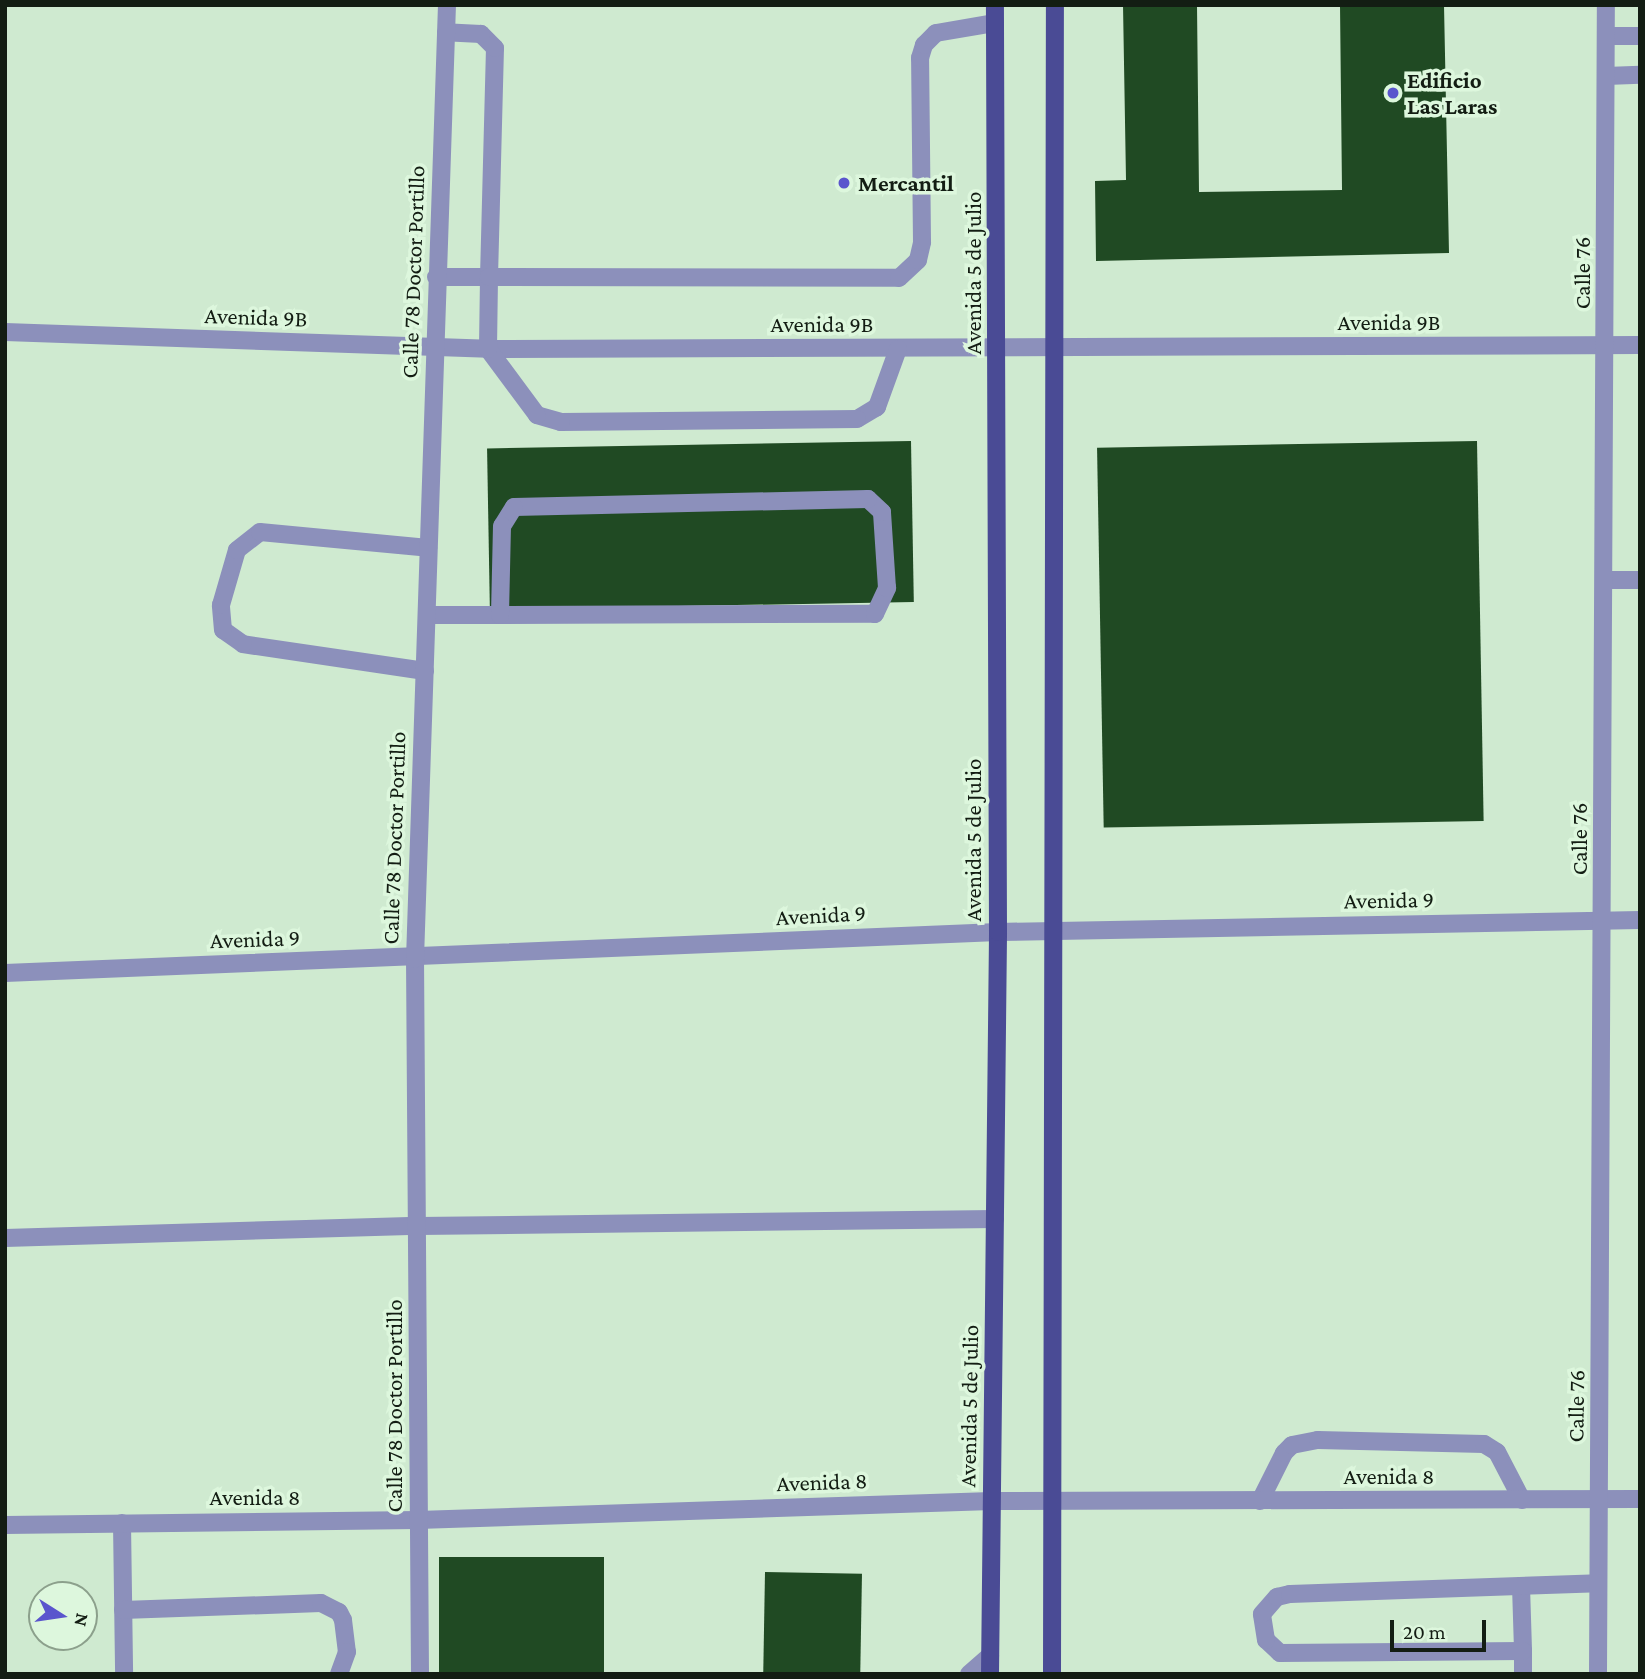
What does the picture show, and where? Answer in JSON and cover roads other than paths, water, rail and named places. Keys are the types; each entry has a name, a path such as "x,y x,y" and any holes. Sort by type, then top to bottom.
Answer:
{"main road":[{"path":"1052,1674 1055,5"},
{"name":"Avenida 5 de Julio","path":"990,1665 998,932 995,14"}],"street":[{"name":"Calle 78 Doctor Portillo","path":"420,1674 415,958 447,5"},
{"name":"Calle 76","path":"1598,1674 1607,345 1606,5"},
{"path":"436,277 899,278 918,260 922,242 920,58 924,45 936,33 995,14"},
{"path":"446,32 481,34 495,48 488,349 537,415 572,423 857,419 877,407 898,349"},
{"path":"1606,36 1640,36"},
{"path":"1606,76 1640,75"},
{"name":"Avenida 9B","path":"5,332 488,349 1640,345"},
{"path":"427,615 500,615 875,614 887,588 882,512 868,499 514,507 502,526 500,615"},
{"path":"425,671 243,643 223,630 221,605 237,550 260,532 428,548"},
{"path":"1605,580 1640,580"},
{"name":"Avenida 9","path":"5,972 415,958 998,932 1640,920"},
{"path":"5,1238 418,1226 995,1219"},
{"path":"1261,1501 1284,1453 1292,1445 1318,1440 1484,1444 1497,1452 1522,1500"},
{"name":"Avenida 8","path":"5,1525 418,1520 1054,1501 1640,1499"},
{"path":"122,1522 124,1674"},
{"path":"1523,1651 1291,1654 1271,1647 1261,1622 1268,1605 1290,1594 1598,1583"},
{"path":"1521,1587 1523,1674"},
{"path":"123,1610 321,1603 339,1612 343,1620 347,1652 338,1674"},
{"path":"970,1674 990,1665"}],"place":[{"name":"Edificio Las Laras","path":"1393,93"},
{"name":"Mercantil","path":"844,183"}]}
